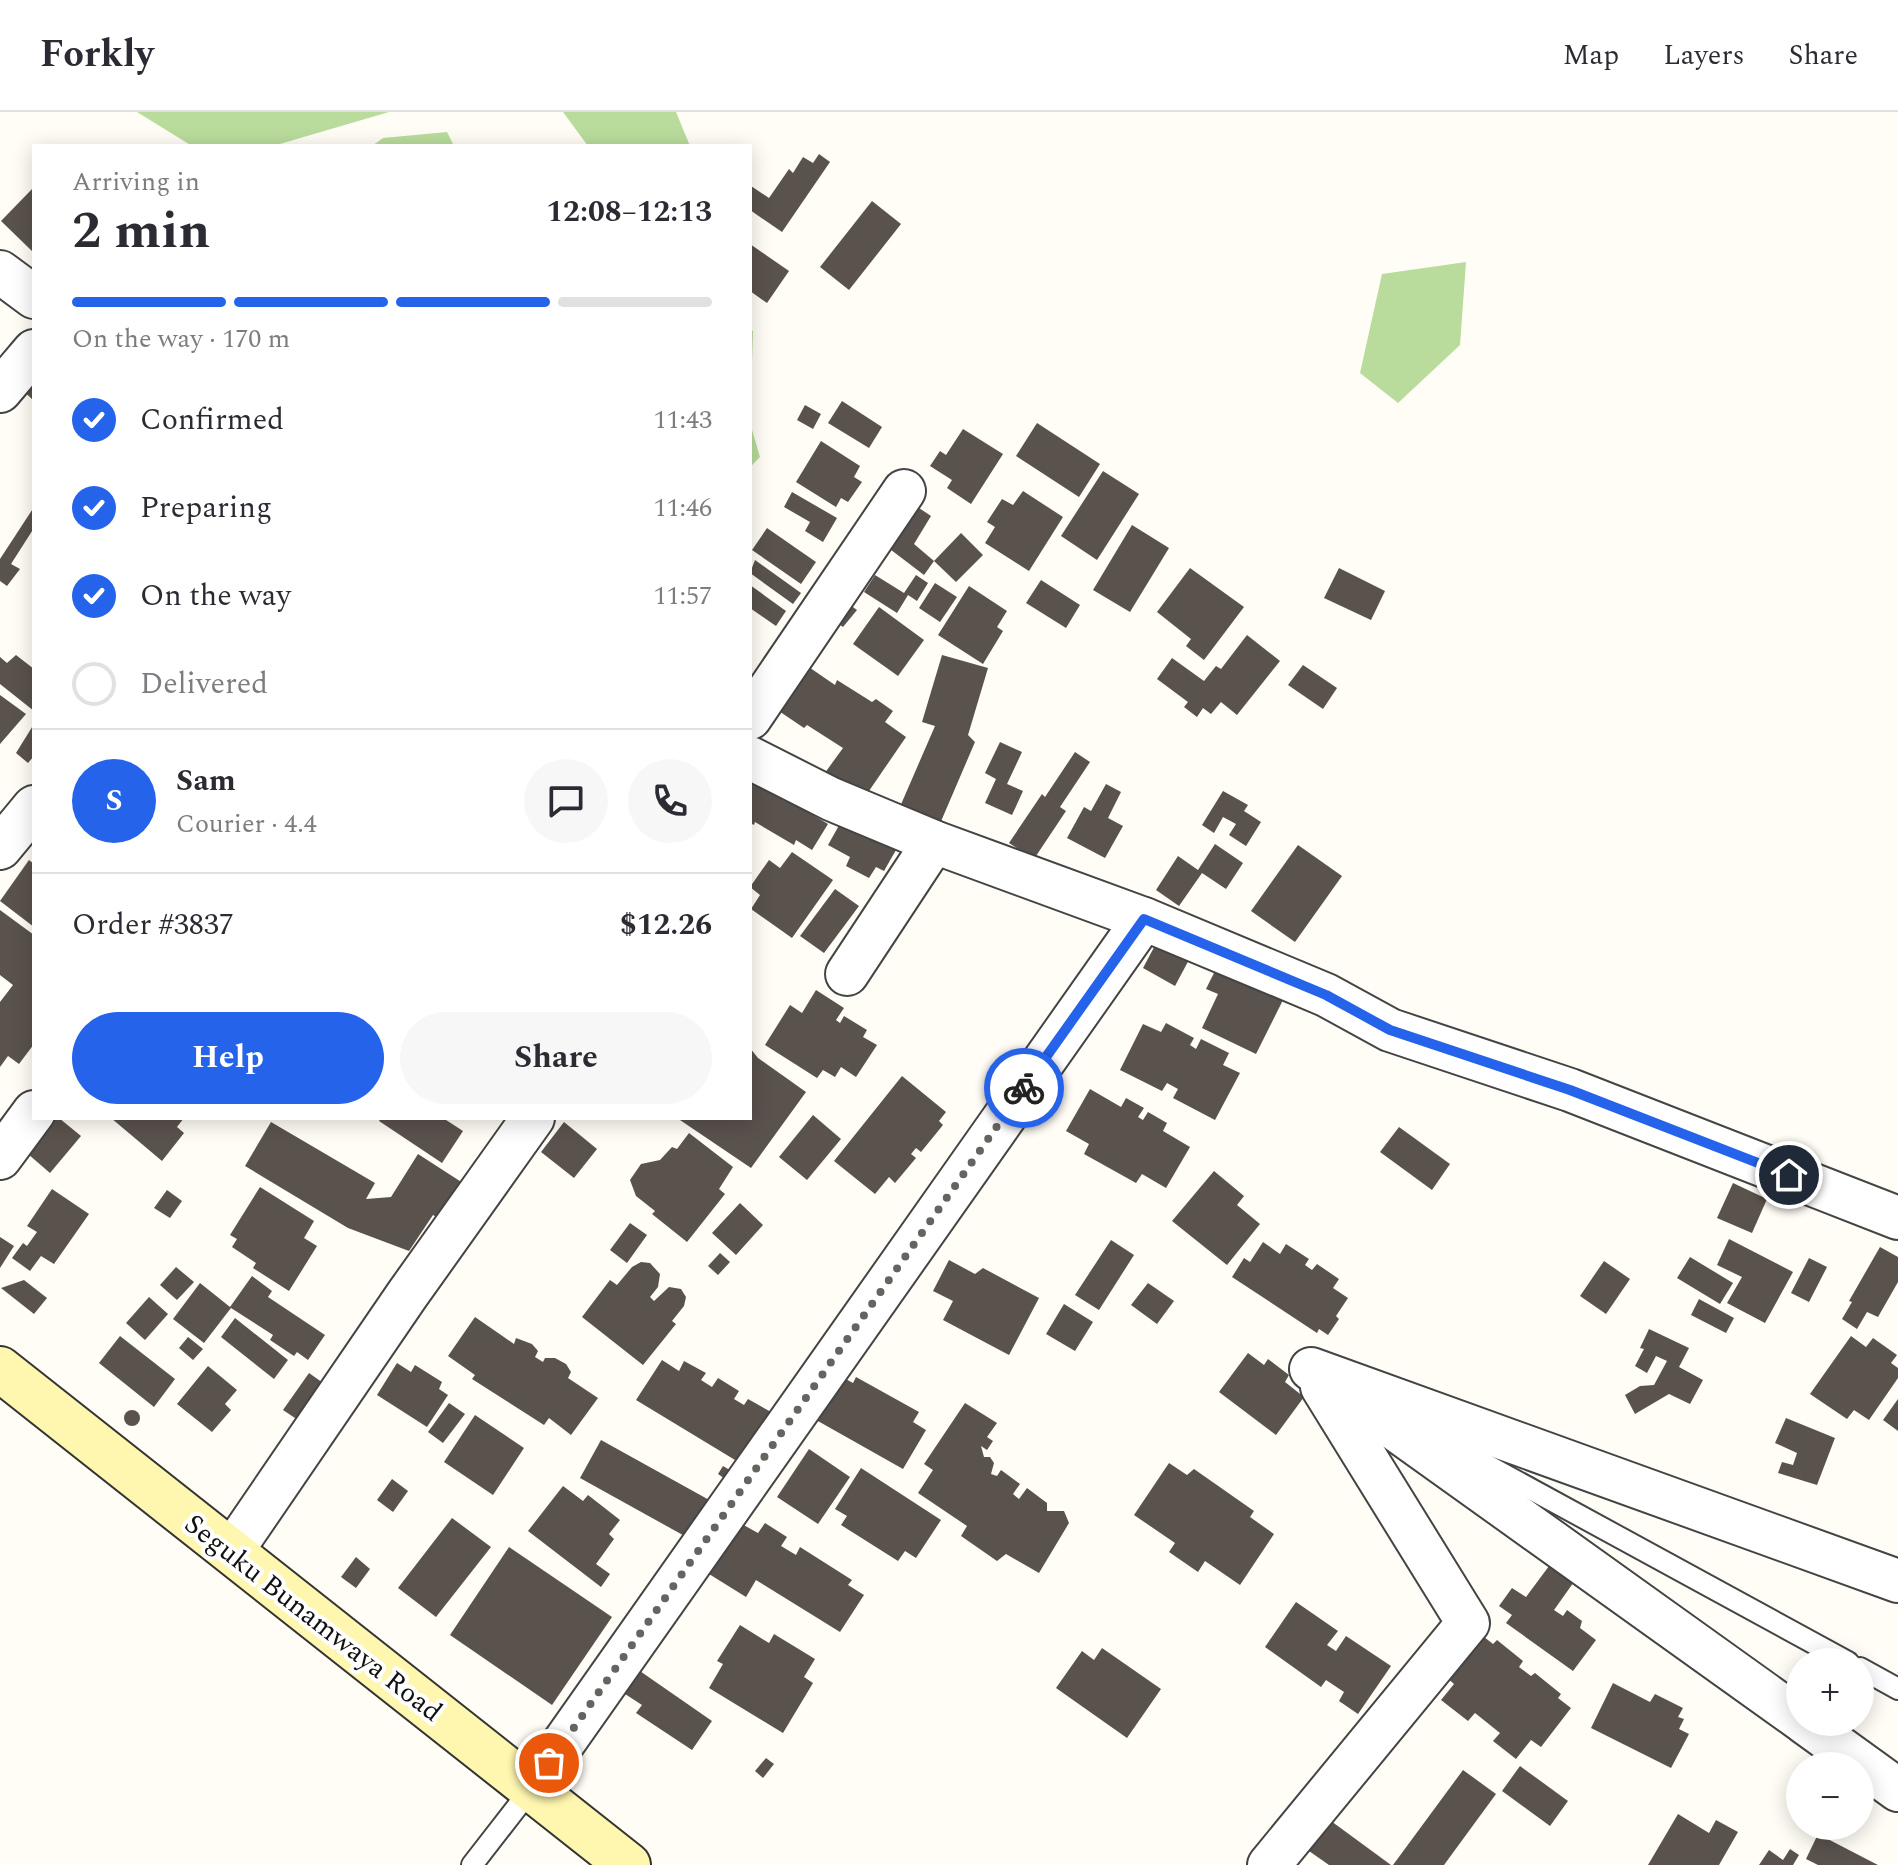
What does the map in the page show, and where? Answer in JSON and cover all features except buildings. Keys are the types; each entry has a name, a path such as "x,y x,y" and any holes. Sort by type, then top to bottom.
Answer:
{"main road":[{"name":"Seguku Bunamwaya Road","path":"3,1378 232,1551 628,1865"}],"street":[{"path":"0,272 32,296"},
{"path":"0,391 32,353"},
{"path":"752,715 904,491"},
{"path":"752,759 831,799 934,842 1144,919 1326,995 1390,1030 1570,1090 1898,1218"},
{"path":"0,848 32,809"},
{"path":"847,974 934,842"},
{"path":"531,1789 1144,919"},
{"path":"0,1158 32,1115"},
{"path":"232,1551 407,1295 532,1120"},
{"path":"1311,1369 1898,1581"},
{"path":"1311,1369 1786,1710"},
{"path":"1269,1865 1468,1623 1311,1369"},
{"path":"1823,1736 1898,1790"}],"lane":[{"path":"1311,1369 1822,1648"},
{"path":"1874,1676 1898,1689"},
{"path":"472,1865 531,1789"}],"green space":[{"path":"137,112 389,112 280,144 189,144"},
{"path":"563,112 676,112 689,144 587,144"},
{"path":"447,132 453,144 375,144 383,138"},
{"path":"1466,262 1460,345 1398,403 1360,373 1382,274"},
{"path":"752,430 760,457 752,465"}],"way so far":[{"path":"549,1763 1024,1088"}],"route":[{"path":"1024,1088 1144,919 1326,995 1390,1030 1570,1090 1789,1175"}]}
